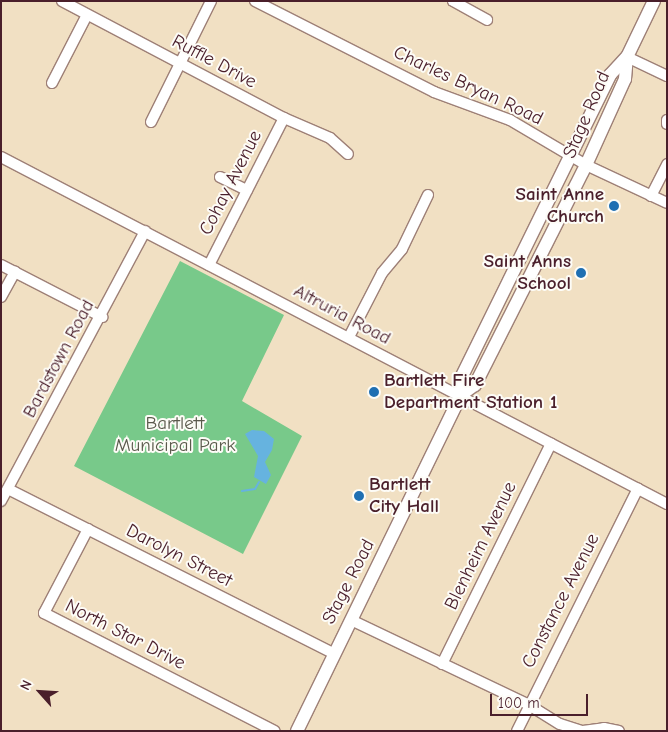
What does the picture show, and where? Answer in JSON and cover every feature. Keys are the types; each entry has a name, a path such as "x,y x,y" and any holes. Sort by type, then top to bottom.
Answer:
{"main road":[{"name":"Stage Road","path":"461,395 461,378 572,157 610,75 627,57 654,1"},
{"name":"Stage Road","path":"297,731 461,395 475,384 586,165 625,79 627,57"},
{"path":"516,269 530,276"}],"street":[{"name":"Ruffle Drive","path":"62,1 284,118 330,138 348,154"},
{"path":"151,122 211,1"},
{"name":"Charles Bryan Road","path":"255,1 434,92 510,120 586,165 667,203"},
{"path":"453,1 488,20"},
{"path":"52,84 87,15"},
{"path":"627,57 667,76"},
{"name":"Cohay Avenue","path":"209,265 284,118"},
{"name":"Altruria Road","path":"1,157 667,504"},
{"path":"651,196 667,164"},
{"path":"220,178 247,190"},
{"path":"349,337 382,274 402,249 428,195"},
{"name":"Bardstown Road","path":"1,501 102,317 144,232"},
{"path":"1,265 102,317"},
{"path":"1,297 15,272"},
{"name":"Blenheim Avenue","path":"442,664 551,443"},
{"name":"Constance Avenue","path":"517,731 638,488"},
{"name":"Darolyn Street","path":"8,489 334,654"},
{"name":"North Star Drive","path":"88,529 44,613 275,731"},
{"path":"351,620 529,705 560,724 582,731 604,728 619,731"}],"green space":[{"name":"Bartlett Municipal Park","path":"180,261 284,315 242,401 302,436 243,554 74,466"}],"water":[{"path":"252,430 264,431 274,439 272,450 265,462 271,475 266,484 254,477 258,456 245,434"}],"waterway":[{"path":"242,491 255,489 259,482"}],"place":[{"name":"Saint Anne Church","path":"614,206"},
{"name":"Saint Anns School","path":"581,273"},
{"name":"Bartlett Fire Department Station 1","path":"374,392"},
{"name":"Bartlett City Hall","path":"359,496"}]}
